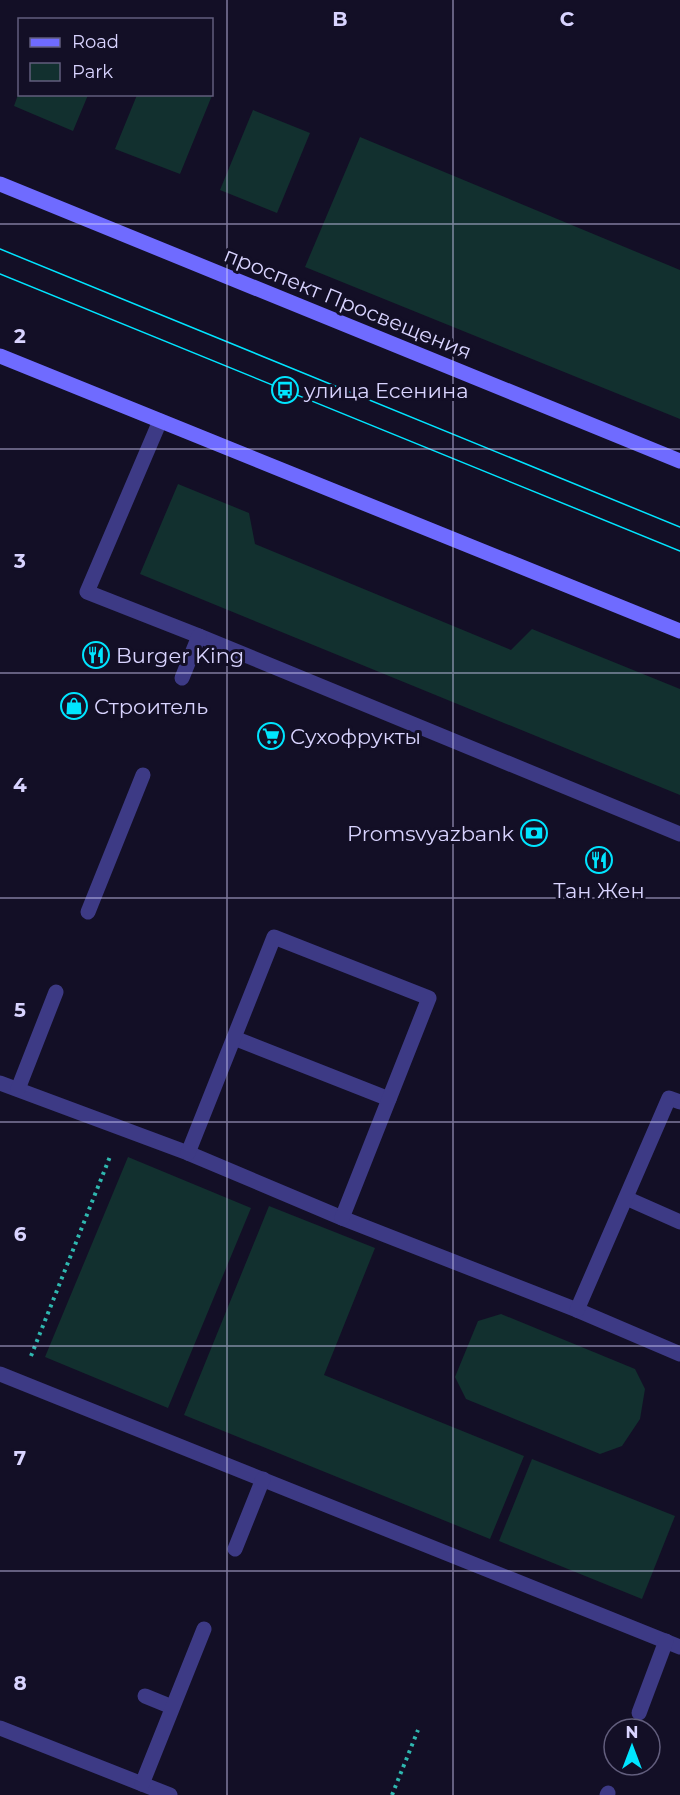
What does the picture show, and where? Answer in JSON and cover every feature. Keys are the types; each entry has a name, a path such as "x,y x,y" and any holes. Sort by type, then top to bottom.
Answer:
{"main road":[{"name":"проспект Просвещения","path":"0,184 680,461"},
{"path":"0,356 680,632"}],"lane":[{"path":"160,421 87,592 680,834"},
{"path":"182,678 199,636"},
{"path":"88,912 143,775"},
{"path":"188,1154 274,937 429,998 342,1218"},
{"path":"18,1089 56,992"},
{"path":"234,1038 388,1099"},
{"path":"0,1083 188,1154 342,1218 577,1310 680,1354"},
{"path":"577,1310 669,1098 680,1102"},
{"path":"626,1198 680,1222"},
{"path":"0,1374 673,1644 639,1713"},
{"path":"235,1549 263,1479"},
{"path":"142,1784 204,1629"},
{"path":"145,1696 172,1707"},
{"path":"0,1728 170,1795"}],"path":[{"path":"20,1382 121,1128"},
{"path":"392,1795 418,1730"}],"green space":[{"path":"18,95 88,96 73,131 14,106"},
{"path":"137,96 212,96 180,174 115,149"},
{"path":"253,110 310,133 277,213 220,190"},
{"path":"360,137 680,270 680,419 305,267"},
{"path":"178,484 249,513 255,544 511,650 532,629 680,689 680,795 140,574"},
{"path":"128,1157 251,1208 168,1408 45,1357"},
{"path":"269,1206 375,1248 324,1375 524,1456 490,1539 184,1415"},
{"path":"501,1314 635,1369 645,1389 640,1419 622,1446 600,1454 466,1399 455,1377 478,1321"},
{"path":"532,1459 675,1516 642,1599 499,1541"}],"tram line":[{"path":"0,249 680,527"},
{"path":"0,274 680,551"}],"place":[{"name":"улица Есенина","path":"285,390"},
{"name":"Burger King","path":"96,655"},
{"name":"Строитель","path":"74,706"},
{"name":"Сухофрукты","path":"271,736"},
{"name":"Promsvyazbank","path":"534,833"},
{"name":"Тан Жен","path":"599,860"}]}
